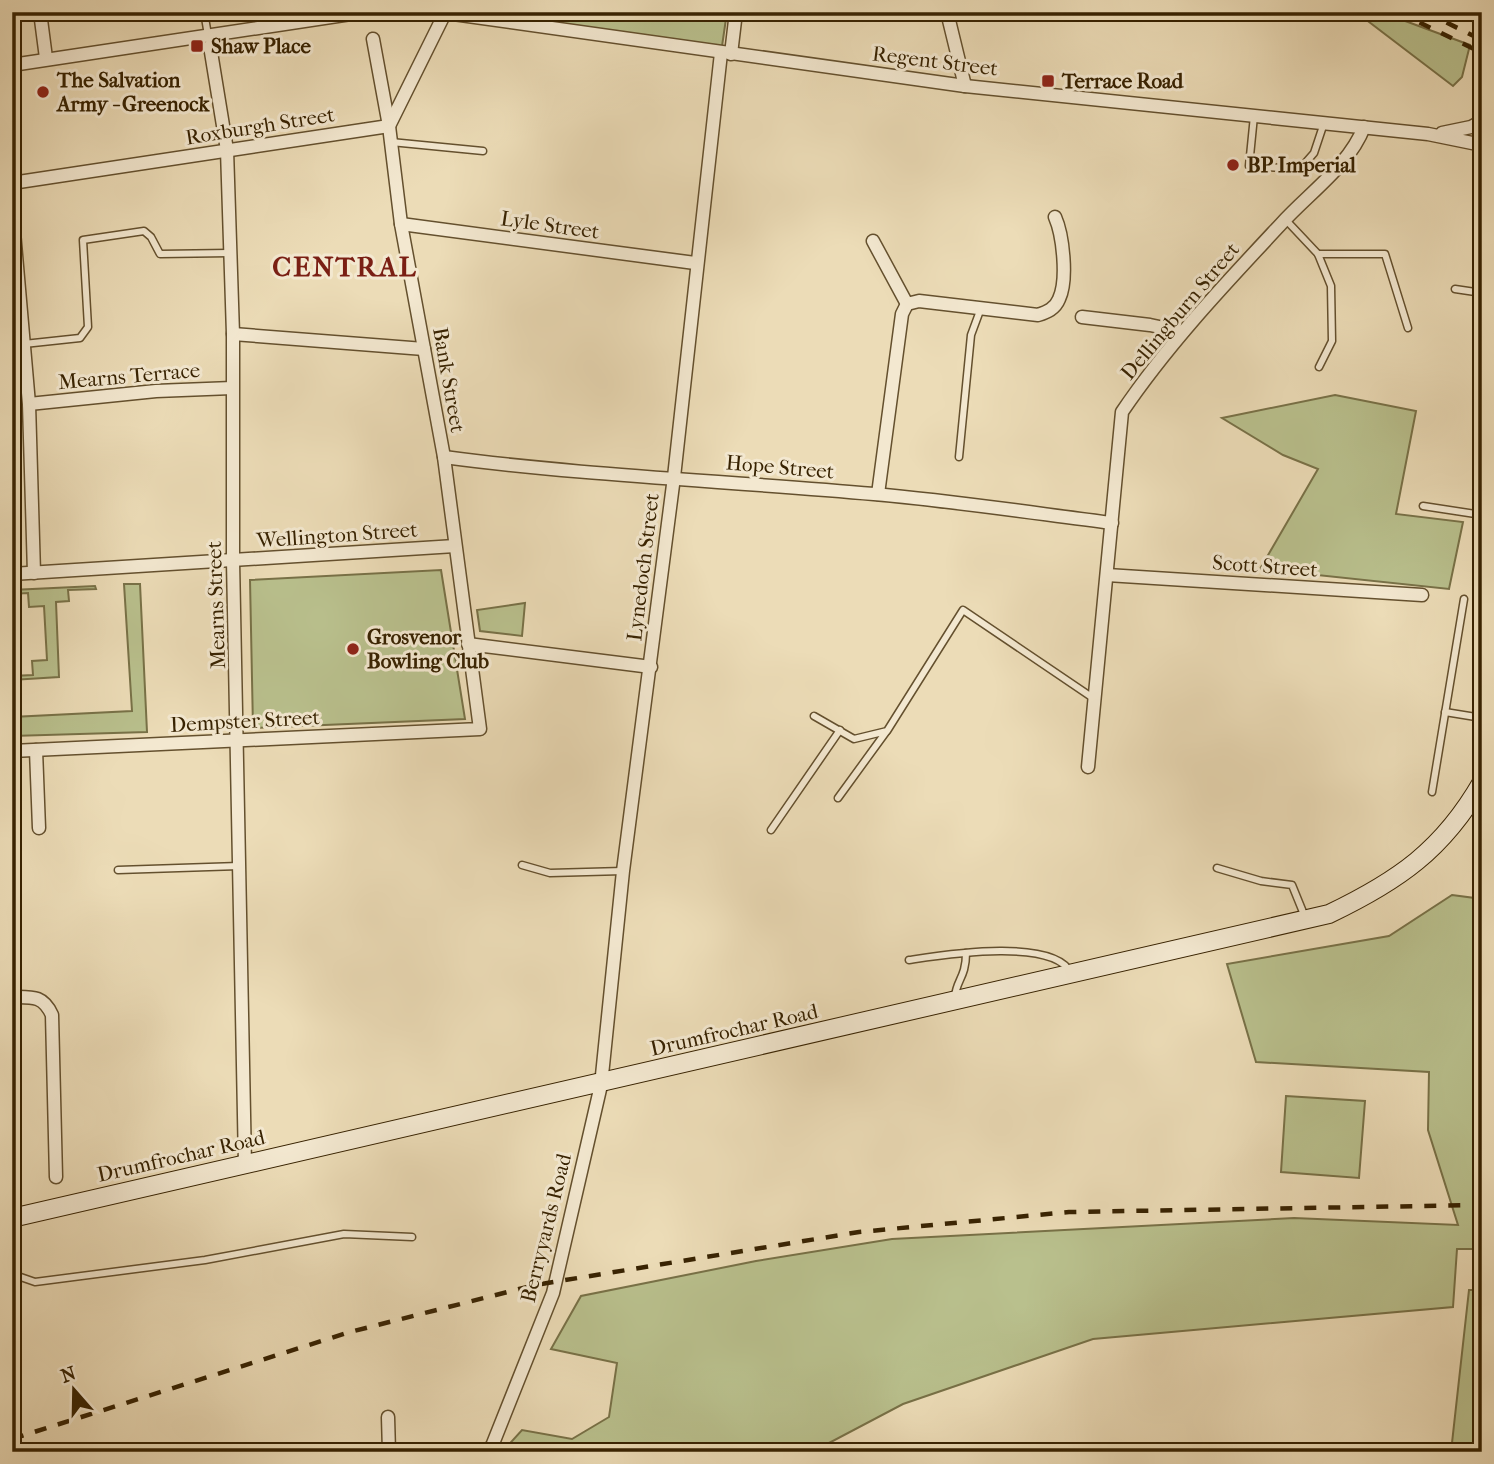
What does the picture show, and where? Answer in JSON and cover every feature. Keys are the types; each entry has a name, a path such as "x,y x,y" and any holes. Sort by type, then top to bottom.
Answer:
{"main road":[{"name":"Drumfrochar Road","path":"12,1218 1329,914 1381,888 1414,865 1443,836 1482,782"}],"street":[{"path":"40,12 46,58"},
{"path":"12,65 46,58 209,40 364,12"},
{"name":"Regent Street","path":"439,12 965,86 1428,134 1482,145"},
{"name":"Lynedoch Street","path":"601,1084 623,871 674,477 695,263 726,53 736,12"},
{"path":"947,12 965,86"},
{"path":"389,126 445,13"},
{"name":"Bank Street","path":"373,39 389,126 401,224 444,457 480,729"},
{"name":"Mearns Street","path":"209,40 227,150 233,334 233,561 239,741 245,1165"},
{"name":"Regent Street","path":"1428,134 1457,131 1482,121"},
{"name":"Roxburgh Street","path":"12,183 389,126"},
{"name":"Dellingburn Street","path":"1088,767 1122,412 1153,366 1183,332 1285,219 1357,147 1364,127"},
{"path":"12,209 29,404 34,573"},
{"path":"906,304 919,301 1038,315 1050,312 1060,298 1063,257 1062,232 1055,217"},
{"name":"Lyle Street","path":"401,224 695,263"},
{"path":"873,241 906,304 902,314 878,494"},
{"path":"1082,317 1183,332"},
{"path":"233,334 424,349"},
{"name":"Mearns Terrace","path":"29,404 156,391 232,388"},
{"name":"Hope Street","path":"444,457 549,471 674,477 878,494 1112,523"},
{"name":"Wellington Street","path":"12,574 456,546"},
{"name":"Scott Street","path":"1107,575 1422,595"},
{"path":"468,644 651,667"},
{"name":"Dempster Street","path":"12,751 480,729"},
{"path":"36,750 39,828"},
{"path":"12,997 38,997 47,1003 52,1015 57,1177"},
{"name":"Berryyards Road","path":"485,1452 492,1446 553,1293 601,1084"},
{"path":"388,1417 390,1452"}],"lane":[{"path":"204,12 209,40"},
{"path":"1254,116 1249,166 1300,169 1314,153 1324,123"},
{"path":"391,142 483,151"},
{"path":"1285,219 1318,254 1331,286 1332,341 1319,366"},
{"path":"24,344 80,338 85,333 88,327 83,240 144,230 152,237 160,254 230,253"},
{"path":"1318,254 1385,254 1408,328"},
{"path":"1455,289 1482,293"},
{"path":"959,457 971,335 981,308"},
{"path":"1423,506 1482,515"},
{"path":"1433,792 1464,599"},
{"path":"838,798 887,731 963,610 1094,699"},
{"path":"1445,712 1482,718"},
{"path":"814,716 855,739 887,731"},
{"path":"771,830 840,730"},
{"path":"522,865 550,873 623,871"},
{"path":"118,870 241,866"},
{"path":"1217,868 1261,881 1292,885 1306,919"},
{"path":"909,960 966,953 1030,952 1059,960 1067,965 1072,975"},
{"path":"955,1002 956,989 966,973 966,953"},
{"path":"12,1274 36,1282 205,1260 344,1234 412,1237"}],"green space":[{"path":"445,12 727,12 721,53"},
{"path":"1356,12 1381,12 1470,45 1462,77 1453,86"},
{"path":"1335,395 1416,411 1396,514 1463,522 1449,589 1260,569 1318,469 1283,455 1222,418"},
{"name":"Grosvenor Bowling Club","path":"441,570 465,719 253,728 250,580"},
{"path":"124,584 140,584 147,732 12,736 12,717 132,711"},
{"path":"95,586 96,589 68,590 69,601 56,602 59,677 12,680 12,676 33,675 32,661 47,660 44,606 29,607 28,593 12,594 12,590"},
{"path":"525,603 522,636 480,631 477,610"},
{"path":"1452,895 1482,899 1482,1249 1457,1249 1453,1307 1093,1339 903,1404 812,1452 502,1452 522,1430 572,1439 609,1417 617,1363 551,1349 581,1296 756,1261 892,1239 1294,1218 1458,1225 1428,1130 1429,1072 1256,1062 1227,964 1389,936"},
{"path":"1286,1096 1365,1101 1359,1178 1281,1172"},
{"path":"1469,1290 1482,1290 1482,1452 1451,1452"}],"railway":[{"path":"1398,12 1482,53"},
{"path":"1425,12 1482,40"},
{"path":"12,1439 350,1332 535,1285 859,1232 1069,1212 1482,1205"}],"place":[{"name":"Shaw Place","path":"197,46"},
{"name":"Terrace Road","path":"1048,81"},
{"name":"The Salvation Army - Greenock","path":"43,92"},
{"name":"BP Imperial","path":"1233,165"},
{"name":"Grosvenor Bowling Club","path":"353,649"}],"district":[{"name":"CENTRAL","path":"345,266"}]}
